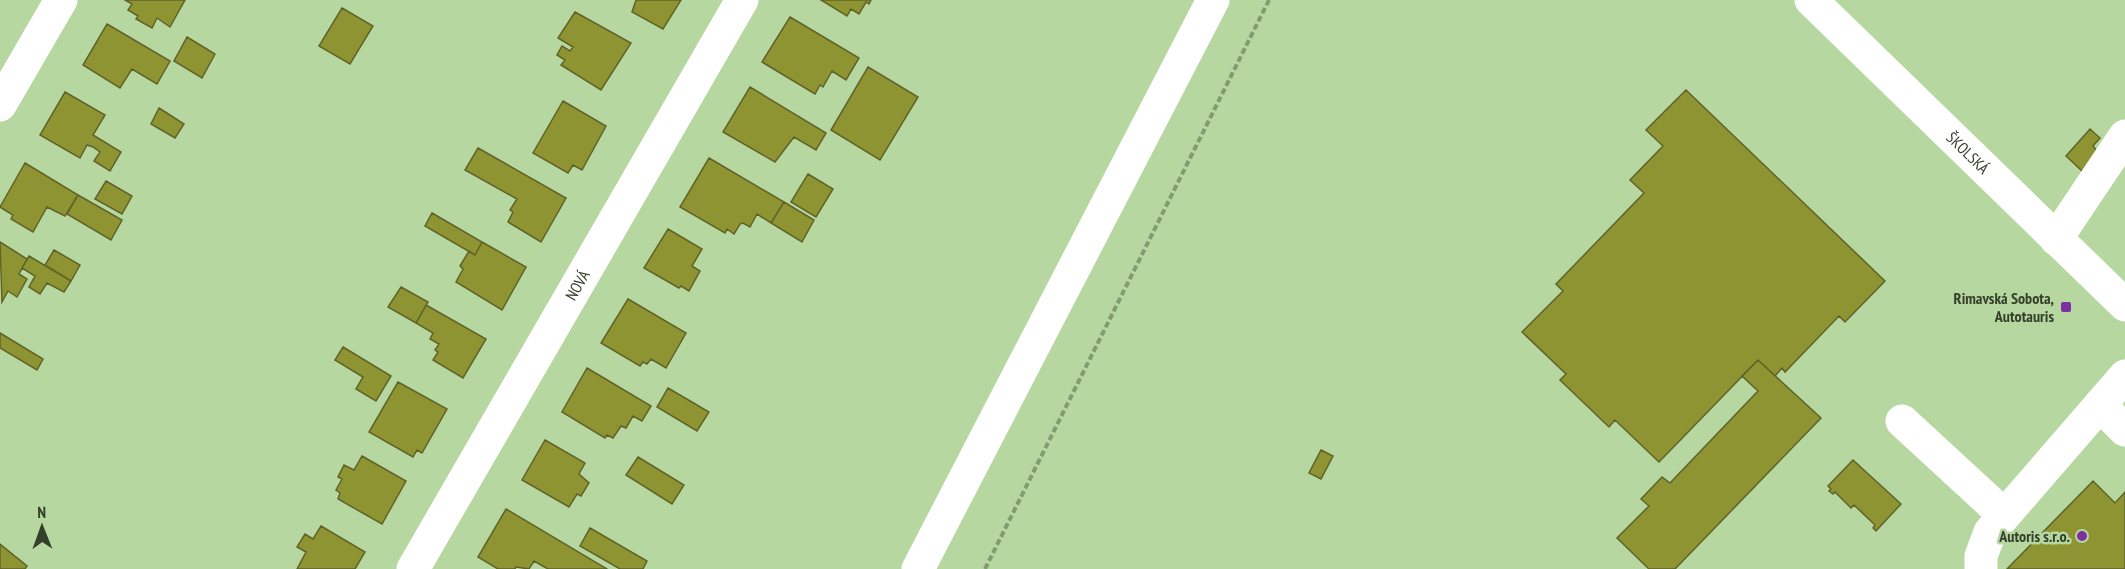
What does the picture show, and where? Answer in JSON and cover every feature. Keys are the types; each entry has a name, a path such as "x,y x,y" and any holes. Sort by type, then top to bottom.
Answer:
{"street":[{"path":"0,105 61,0"},
{"name":"NOVÁ","path":"412,569 742,0"},
{"path":"918,569 1213,0"},
{"name":"ŠKOLSKÁ","path":"1811,0 2125,305"},
{"path":"2056,238 2125,136"},
{"path":"1981,569 1981,556 1990,532 2125,376"},
{"path":"2100,405 2125,430"},
{"path":"1902,421 2004,515"}],"path":[{"path":"985,569 1269,0"}],"building":[{"path":"125,0 185,0 170,27 157,18 152,28 136,19 138,16 128,10 132,4"},
{"path":"636,0 681,0 663,29 632,12"},
{"path":"821,0 871,0 869,4 866,2 859,14 851,9 847,16"},
{"path":"342,8 373,26 350,64 319,46"},
{"path":"575,12 631,43 601,90 561,65 565,60 557,55 562,46 570,51 573,47 558,38"},
{"path":"790,17 859,58 846,80 832,71 823,87 820,85 815,94 762,62"},
{"path":"107,24 170,61 157,84 132,69 120,88 83,65"},
{"path":"187,37 215,54 202,78 174,61"},
{"path":"868,67 918,97 880,160 831,130"},
{"path":"750,87 826,133 816,150 794,137 775,162 723,132"},
{"path":"1686,90 1885,281 1845,322 1839,316 1785,372 1782,368 1775,376 1758,360 1659,462 1615,420 1609,427 1560,380 1566,374 1522,332 1563,291 1556,284 1644,193 1630,180 1663,146 1646,130"},
{"path":"65,92 105,115 93,135 121,152 110,171 94,161 100,152 93,147 87,145 80,158 40,135"},
{"path":"563,101 606,126 582,170 573,165 568,173 533,153"},
{"path":"159,108 184,124 175,138 151,124"},
{"path":"2090,129 2100,138 2093,146 2098,152 2088,171 2082,171 2066,156"},
{"path":"478,148 566,198 541,242 508,222 513,212 510,210 517,199 465,170"},
{"path":"709,158 784,202 771,223 757,214 750,227 743,223 734,234 727,229 725,233 680,207"},
{"path":"25,163 78,195 65,216 47,207 33,232 11,219 13,215 0,207"},
{"path":"808,174 833,189 816,217 791,202"},
{"path":"106,181 132,196 122,214 95,199"},
{"path":"78,195 122,220 111,240 67,214"},
{"path":"784,202 814,220 802,242 771,223"},
{"path":"432,213 482,242 475,255 425,226"},
{"path":"668,229 702,249 692,266 700,271 689,291 681,286 679,288 644,268"},
{"path":"0,242 27,259 19,274 27,279 17,297 8,291 2,302"},
{"path":"482,242 526,267 502,310 456,282 463,269 460,266 469,251 475,255"},
{"path":"54,250 80,265 71,281 45,265"},
{"path":"29,256 71,281 64,292 47,283 40,294 29,287 35,276 22,268"},
{"path":"401,287 428,302 416,323 388,307"},
{"path":"628,299 686,333 666,368 651,359 647,364 643,362 640,366 601,343"},
{"path":"426,305 486,339 463,378 433,360 438,352 435,350 439,344 430,339 433,333 416,323"},
{"path":"0,333 43,359 37,370 0,348"},
{"path":"343,347 391,376 376,401 356,389 363,377 335,360"},
{"path":"1758,360 1821,418 1675,569 1649,569 1617,538 1649,506 1641,499 1662,477 1670,483 1758,391 1742,376"},
{"path":"587,368 651,406 642,421 633,416 626,428 621,426 613,438 607,435 605,438 562,412"},
{"path":"398,382 447,409 422,453 417,450 413,457 369,432"},
{"path":"668,388 709,412 697,431 657,407"},
{"path":"545,440 585,463 579,474 589,483 581,496 577,494 569,507 522,480"},
{"path":"1321,450 1333,456 1321,479 1309,473"},
{"path":"362,456 406,481 382,524 338,499 340,493 336,490 342,479 338,477 344,465 354,470"},
{"path":"638,457 684,485 672,504 626,475"},
{"path":"1853,460 1901,504 1876,531 1873,528 1875,525 1854,505 1851,508 1835,492 1833,494 1829,491 1831,489 1828,486"},
{"name":"Autoris s.r.o.","path":"2093,481 2115,503 2125,492 2125,569 2007,569"},
{"path":"506,509 607,569 548,569 534,561 529,569 516,567 515,569 498,569 478,557"},
{"path":"321,526 365,552 355,569 297,569 306,552 297,547 305,534 313,539"},
{"path":"590,528 647,561 643,569 620,569 580,546"},
{"path":"0,544 27,566 25,569 0,569"}],"place":[{"name":"Rimavská Sobota, Autotauris","path":"2066,307"},
{"name":"Autoris s.r.o.","path":"2082,536"}]}
